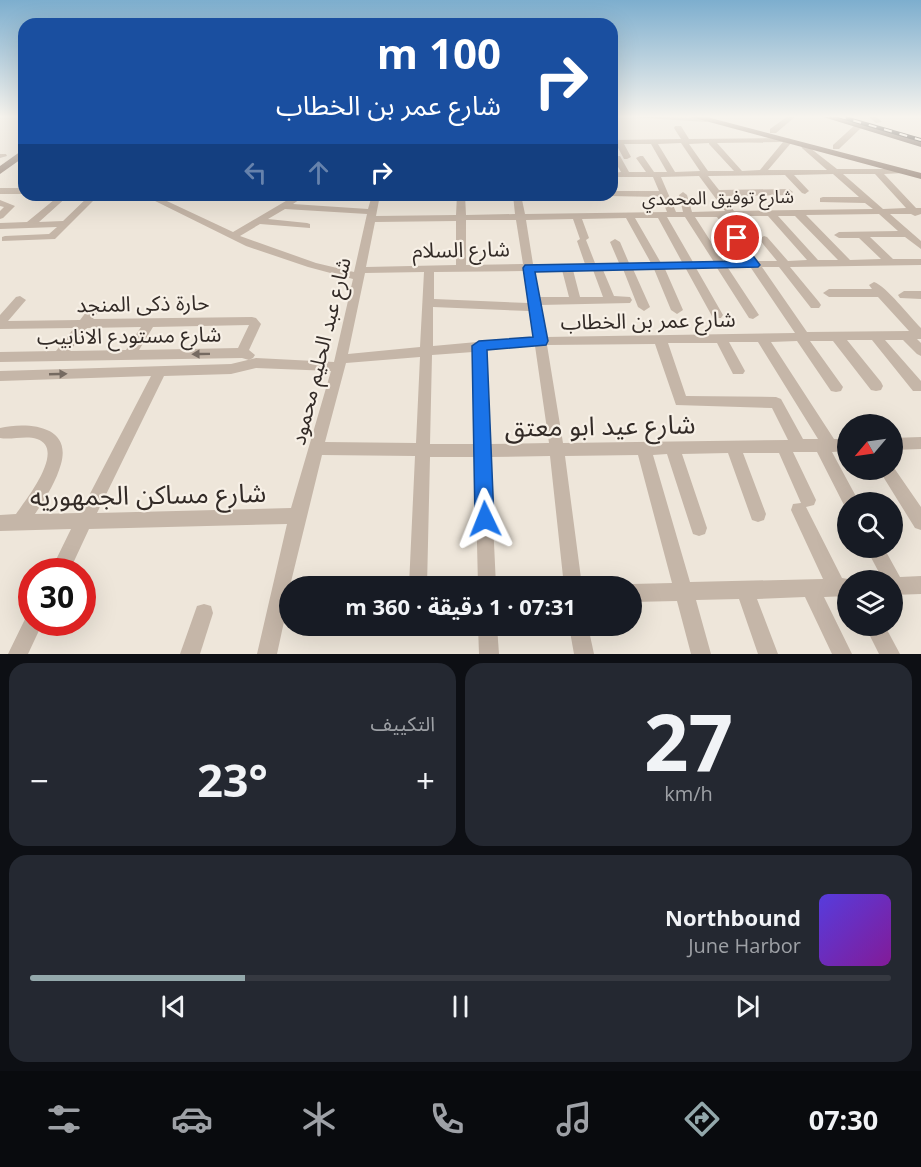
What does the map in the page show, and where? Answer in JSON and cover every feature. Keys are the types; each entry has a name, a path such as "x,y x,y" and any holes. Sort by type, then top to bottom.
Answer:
{"street":[{"path":"1,157 16,147"},
{"path":"620,147 627,156"},
{"path":"656,147 672,174"},
{"path":"689,147 716,193 760,237 815,305"},
{"path":"716,147 740,173"},
{"path":"762,173 782,147"},
{"path":"806,147 921,246"},
{"path":"807,147 921,176"},
{"path":"836,147 921,169"},
{"path":"0,171 18,157"},
{"path":"640,158 654,174 664,194 667,214 690,266 717,315"},
{"path":"618,160 626,174"},
{"path":"618,175 904,171"},
{"path":"878,172 921,218"},
{"path":"751,173 768,192"},
{"path":"788,173 805,192"},
{"path":"0,191 18,191"},
{"path":"716,193 789,192"},
{"path":"618,194 664,194"},
{"path":"683,195 688,214 753,315"},
{"path":"823,200 867,200"},
{"path":"30,225 58,201"},
{"path":"5,239 49,239 89,201"},
{"name":"شارع السلام","path":"160,201 270,251 360,273 429,269 921,262"},
{"path":"233,236 292,201"},
{"name":"شارع عبد الحليم محمود","path":"288,576 297,516 340,363 375,201"},
{"path":"460,269 461,201"},
{"path":"518,201 557,450 572,576"},
{"path":"0,203 10,206 0,216"},
{"name":"شارع توفيق المحمدي","path":"283,206 372,215 460,217 916,211"},
{"path":"770,213 816,264"},
{"path":"798,213 847,263"},
{"path":"720,214 836,387"},
{"path":"576,215 583,240 610,300"},
{"path":"629,215 658,266 677,310"},
{"path":"258,220 307,225"},
{"path":"0,226 66,224"},
{"path":"839,235 907,234"},
{"path":"862,235 891,263"},
{"path":"615,242 644,307"},
{"path":"567,267 575,300"},
{"path":"418,576 429,269"},
{"path":"829,293 878,289 916,335 921,351"},
{"path":"904,295 921,295"},
{"path":"0,324 20,300"},
{"path":"428,303 534,304 575,300 626,300"},
{"path":"59,356 94,310"},
{"name":"حارة ذكى المنجد","path":"0,324 252,321 254,326 242,353"},
{"path":"130,355 150,322"},
{"name":"شارع عمر بن الخطاب","path":"340,363 426,350 541,341 916,335"},
{"path":"875,336 918,387"},
{"path":"837,337 876,386"},
{"path":"721,338 738,371"},
{"path":"762,338 825,445 846,492"},
{"path":"660,339 681,401 776,403 799,446"},
{"path":"479,346 487,576"},
{"name":"شارع مستودع الانابيب","path":"0,357 242,353 253,358 256,363"},
{"name":"شارع مستودع الانابيب","path":"0,376 239,369 256,363 340,363"},
{"path":"66,558 160,371"},
{"path":"2,432 42,434 56,444 58,452 50,473 20,523"},
{"path":"903,444 920,445"},
{"name":"شارع عيد ابو معتق","path":"316,448 483,451 837,445"},
{"path":"783,446 803,505 837,576"},
{"path":"733,447 758,514"},
{"path":"644,448 701,654"},
{"path":"672,448 699,528"},
{"path":"894,480 921,522"},
{"name":"شارع مساكن الجمهوريه","path":"0,523 297,516"},
{"path":"903,584 921,585"},
{"path":"642,592 837,587"},
{"path":"810,588 842,654"},
{"path":"745,590 768,654"},
{"path":"190,654 204,613"},
{"name":"شارع عبد الحليم محمود","path":"267,654 279,619"},
{"path":"18,654 27,636"},
{"path":"488,636 489,654"},
{"path":"581,636 584,654"},
{"path":"880,636 890,654"}],"route":[{"path":"485,519 479,346 541,341 529,268 754,265 735,240 737,238"}]}
